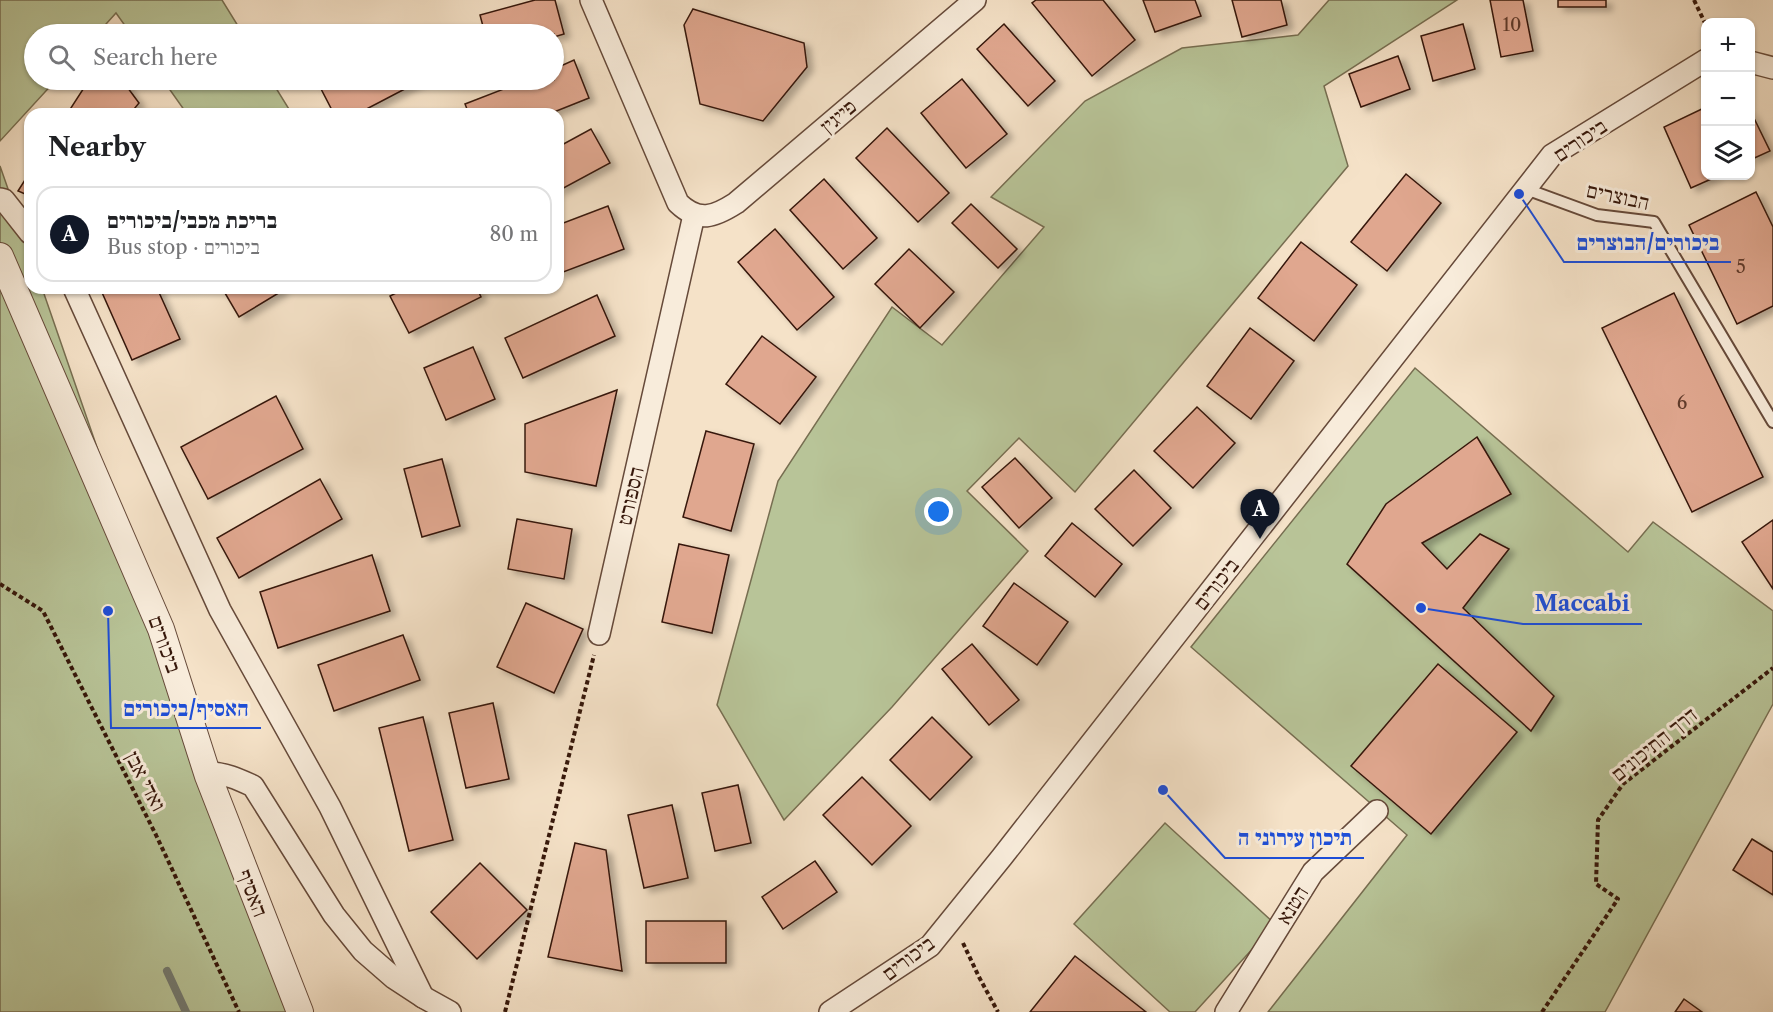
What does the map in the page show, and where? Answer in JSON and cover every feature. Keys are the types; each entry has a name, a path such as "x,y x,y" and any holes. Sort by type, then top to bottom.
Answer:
{"street":[{"path":"591,0 678,203 694,215"},
{"name":"פייגין","path":"694,215 705,217 715,215 736,203 975,0"},
{"name":"ביכורים","path":"830,1012 930,946 1552,155 1701,63"},
{"path":"1755,63 1773,68"},
{"path":"0,199 4,200 24,225"},
{"name":"הספורט","path":"599,634 694,215"},
{"name":"ביכורים","path":"0,256 161,629 208,773"},
{"path":"77,294 220,610 330,807 423,997"},
{"path":"208,773 235,777 253,786 334,915 363,951 394,978 450,1012"},
{"name":"האסיף","path":"208,773 300,1012"},
{"name":"הטנא","path":"1226,1012 1313,872 1377,811"}],"lane":[{"name":"הבוצרים","path":"1526,189 1598,215 1654,222 1773,422"}],"path":[{"path":"1694,0 1703,18"},
{"name":"ואדי אבן","path":"0,585 43,610 156,835 238,1012"},
{"path":"505,1012 599,634"},
{"name":"דרך התיכונים","path":"1542,1012 1618,899 1596,884 1598,820 1623,784 1773,668"},
{"path":"952,918 998,1012"}],"green space":[{"path":"0,0 222,0 237,24 124,24 116,13 106,24 24,24 24,90 47,90 30,108 24,108 24,115 0,141"},
{"path":"1329,0 1457,0 1324,86 1348,166 1075,492 1019,438 967,491 1028,551 892,707 784,820 717,705 778,481 892,307 942,345 1044,227 991,197 1085,101 1182,48 1298,35"},
{"path":"170,90 277,90 288,108 183,108"},
{"path":"0,166 24,235 24,294 44,294 292,1012 0,1012"},
{"path":"1415,368 1628,552 1653,522 1773,611 1773,704 1605,1012 1268,1012 1407,835 1191,647"},
{"path":"1165,823 1275,924 1195,1012 1170,1012 1074,924"}],"building":[{"path":"535,0 555,0 561,24 482,24 480,15"},
{"path":"1036,0 1103,0 1135,40 1092,76 1032,3"},
{"path":"1143,0 1195,0 1201,16 1155,32"},
{"path":"1232,0 1281,0 1287,25 1242,37"},
{"path":"1490,0 1523,0 1533,51 1501,57"},
{"path":"1558,0 1606,0 1606,7 1558,7"},
{"path":"693,9 804,43 807,67 763,121 700,104 684,25"},
{"path":"1004,24 1055,81 1028,106 977,49"},
{"path":"1463,24 1475,69 1433,81 1421,36"},
{"path":"1398,56 1410,89 1361,107 1349,74"},
{"path":"574,60 589,98 564,108 467,108 465,104 501,90 564,90 564,64"},
{"path":"962,79 1007,134 966,168 921,113"},
{"path":"83,90 129,90 139,103 135,108 71,108"},
{"path":"322,90 403,90 368,108 331,108"},
{"path":"1701,109 1701,180 1709,180 1691,188 1664,127"},
{"path":"1755,120 1770,151 1755,158"},
{"path":"887,128 949,193 918,222 856,158"},
{"path":"591,129 610,163 564,188 564,144"},
{"path":"1406,174 1441,203 1387,271 1351,242"},
{"path":"824,179 877,238 843,269 790,210"},
{"path":"24,182 24,194 18,191"},
{"path":"1756,192 1773,227 1773,306 1737,324 1689,225"},
{"path":"971,204 1017,249 998,268 952,223"},
{"path":"608,206 624,249 564,272 564,223"},
{"path":"775,229 834,297 797,330 738,262"},
{"path":"1301,242 1357,285 1314,341 1258,298"},
{"path":"909,249 954,292 920,328 875,284"},
{"path":"1674,293 1763,477 1692,512 1602,328"},
{"path":"103,294 160,294 180,339 132,360"},
{"path":"226,294 277,294 239,317"},
{"path":"394,294 480,294 481,297 409,333 390,296"},
{"path":"597,295 615,336 523,378 505,338"},
{"path":"1250,328 1294,361 1251,419 1207,386"},
{"path":"762,336 816,377 780,424 726,384"},
{"path":"473,347 495,399 446,420 424,368"},
{"path":"617,390 596,486 525,472 525,424"},
{"path":"276,396 303,449 208,499 181,447"},
{"path":"1197,407 1235,443 1193,488 1154,451"},
{"path":"706,431 754,444 731,531 683,517"},
{"path":"1477,437 1511,494 1422,543 1447,569 1480,534 1509,549 1463,608 1554,696 1531,731 1347,564 1386,504"},
{"path":"1015,458 1052,498 1019,528 982,487"},
{"path":"442,459 460,526 422,537 404,469"},
{"path":"1134,470 1171,508 1133,546 1095,509"},
{"path":"320,479 342,519 239,578 217,538"},
{"path":"517,519 572,529 564,579 508,569"},
{"path":"1773,520 1773,589 1742,542"},
{"path":"1072,523 1122,564 1095,597 1045,556"},
{"path":"679,544 729,555 712,633 662,622"},
{"path":"372,555 390,611 278,648 260,592"},
{"path":"1014,583 1068,622 1037,665 983,626"},
{"path":"526,603 583,629 554,693 497,667"},
{"path":"403,635 420,680 334,711 318,665"},
{"path":"972,644 1019,700 989,725 942,669"},
{"path":"1438,664 1517,732 1431,834 1351,766"},
{"path":"493,703 509,779 466,788 449,713"},
{"path":"423,717 453,840 409,851 379,728"},
{"path":"932,717 972,757 930,800 890,760"},
{"path":"862,777 911,826 872,865 823,815"},
{"path":"738,785 751,843 715,851 702,793"},
{"path":"672,805 688,878 644,888 628,815"},
{"path":"1752,839 1773,852 1773,895 1733,870"},
{"path":"575,843 606,850 622,971 548,957"},
{"path":"815,861 837,892 783,929 762,897"},
{"path":"480,863 527,910 477,959 431,912"},
{"path":"646,921 726,921 726,963 646,963"},
{"path":"1075,956 1146,1012 1030,1012"},
{"path":"1684,999 1702,1012 1675,1012"}],"waterway":[{"path":"167,971 186,1012"}],"place":[{"name":"ביכורים/הבוצרים","path":"1519,194"},
{"name":"בריכת מכבי/ביכורים","path":"1260,539"},
{"name":"Maccabi","path":"1421,608"},
{"name":"האסיף/ביכורים","path":"108,611"},
{"name":"תיכון עירוני ה","path":"1163,790"}]}
